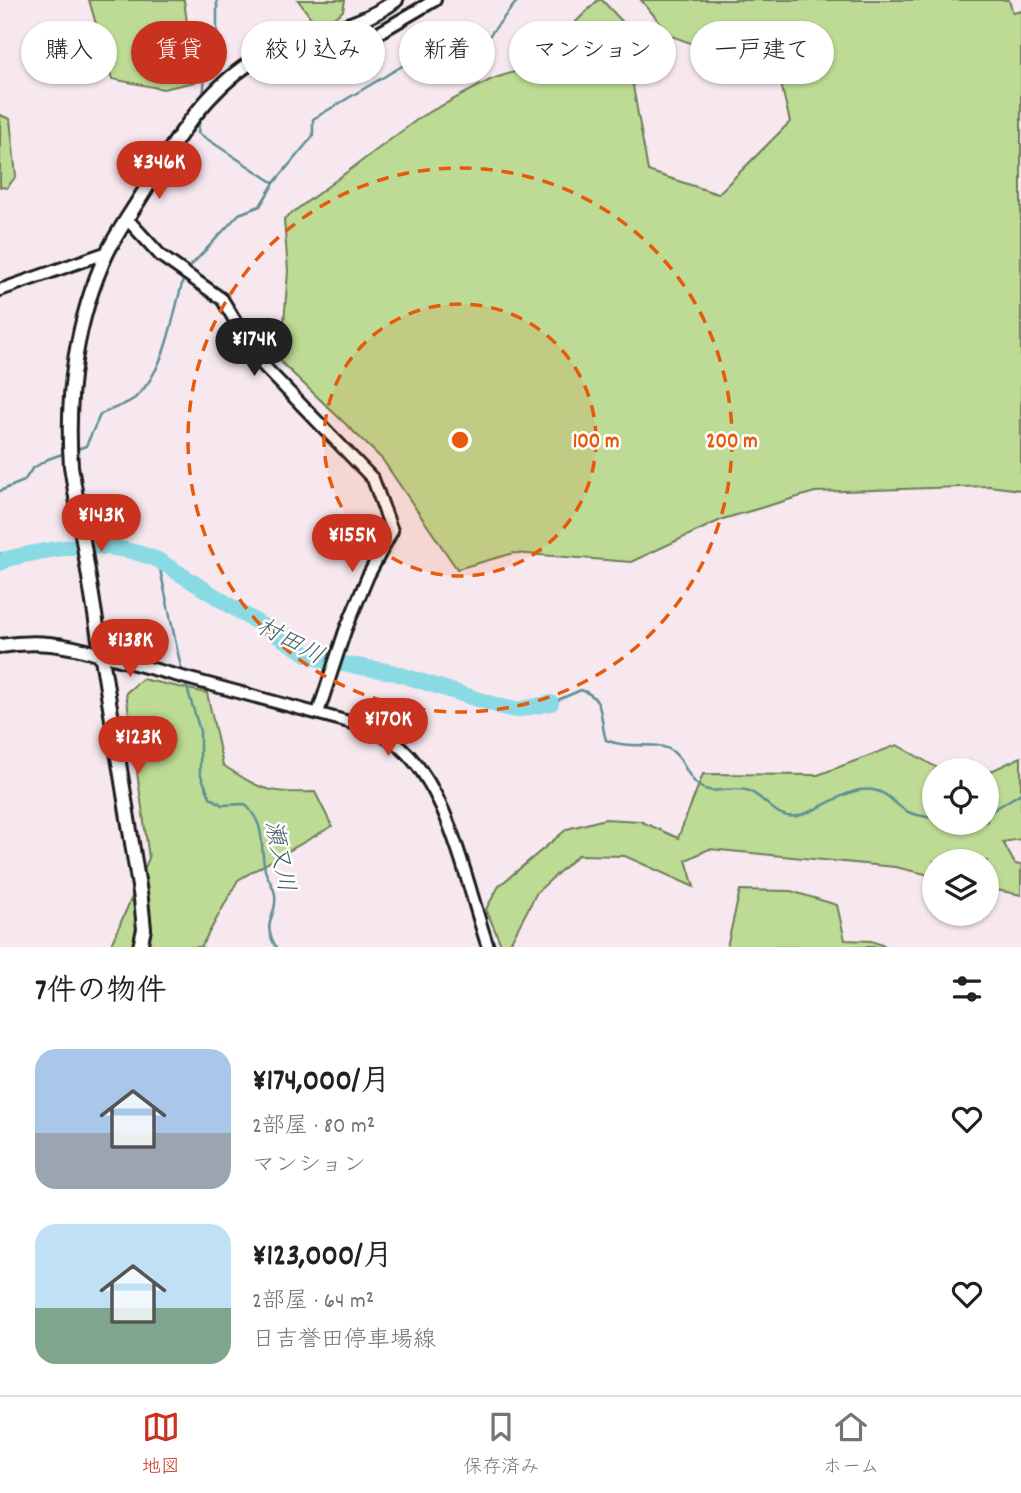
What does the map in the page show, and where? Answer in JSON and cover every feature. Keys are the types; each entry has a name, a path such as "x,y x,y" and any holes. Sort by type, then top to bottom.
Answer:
{"main road":[{"path":"359,21 396,0"},
{"path":"140,947 144,929 141,899 77,509 68,429 71,388 77,347 108,252 173,145 210,98 241,70"},
{"path":"0,646 45,642 65,644 101,655"}],"street":[{"path":"385,29 435,0"},
{"path":"128,220 161,256 222,299 260,362 373,478 392,531 368,576 345,631 318,713"},
{"path":"0,290 108,252"},
{"path":"101,655 360,725 394,741 429,781 444,815 488,947"}],"green space":[{"path":"89,0 184,0 187,21 131,21 131,83 117,80 117,21 95,21"},
{"path":"298,0 345,0 343,11 330,21 313,21"},
{"path":"598,0 602,0 622,21 577,21"},
{"path":"641,0 1009,0 1013,13 1021,11 1021,490 989,486 815,492 723,519 631,562 514,553 457,569 382,459 281,362 288,271 284,219 422,116 483,84 495,84 495,78 509,74 509,84 634,84 648,171 718,194 790,122 781,84 834,84 834,21 690,21 690,43 676,38 676,21 658,21"},
{"path":"138,84 186,84 163,89"},
{"path":"0,115 10,119 16,176 7,188 0,187"},
{"path":"142,679 207,693 223,765 266,789 315,792 332,826 238,880 201,947 110,947 149,858 126,693"},
{"path":"897,745 922,759 922,835 999,835 999,767 1021,757 1021,839 1003,842 1015,864 1021,865 1021,895 999,890 999,849 922,849 922,873 895,867 709,849 686,860 694,887 625,856 578,855 537,892 508,947 502,947 486,909 499,886 567,829 605,819 640,821 678,838 703,774 818,775"},
{"path":"740,890 791,891 837,905 845,940 871,941 888,947 727,947"}],"waterway":[{"path":"203,99 206,62 217,35 217,0"},
{"path":"186,271 239,214 260,206 274,183 313,136 313,119 424,53 472,50 489,36 518,0"},
{"path":"200,116 198,133 274,183"},
{"path":"74,450 86,446 100,415 135,398 146,386 161,357 184,277"},
{"path":"0,491 24,481 32,469 48,459 68,452"},
{"name":"村田川","path":"0,563 6,559 64,548 119,548 158,560 307,654 325,661 392,672 516,710 551,703"},
{"path":"0,553 6,559"},
{"name":"瀬又川","path":"158,560 182,672"},
{"name":"瀬又川","path":"185,681 200,731 200,773 210,797 222,805 245,804 257,820 265,870 275,895 269,925 276,947"},
{"name":"村田川","path":"551,703 581,690 598,704 606,740 669,749 678,757 691,778 704,789 746,790 782,814 797,816 844,795 873,790 883,793 908,812 922,816"},
{"name":"村田川","path":"999,807 1021,793"}]}
